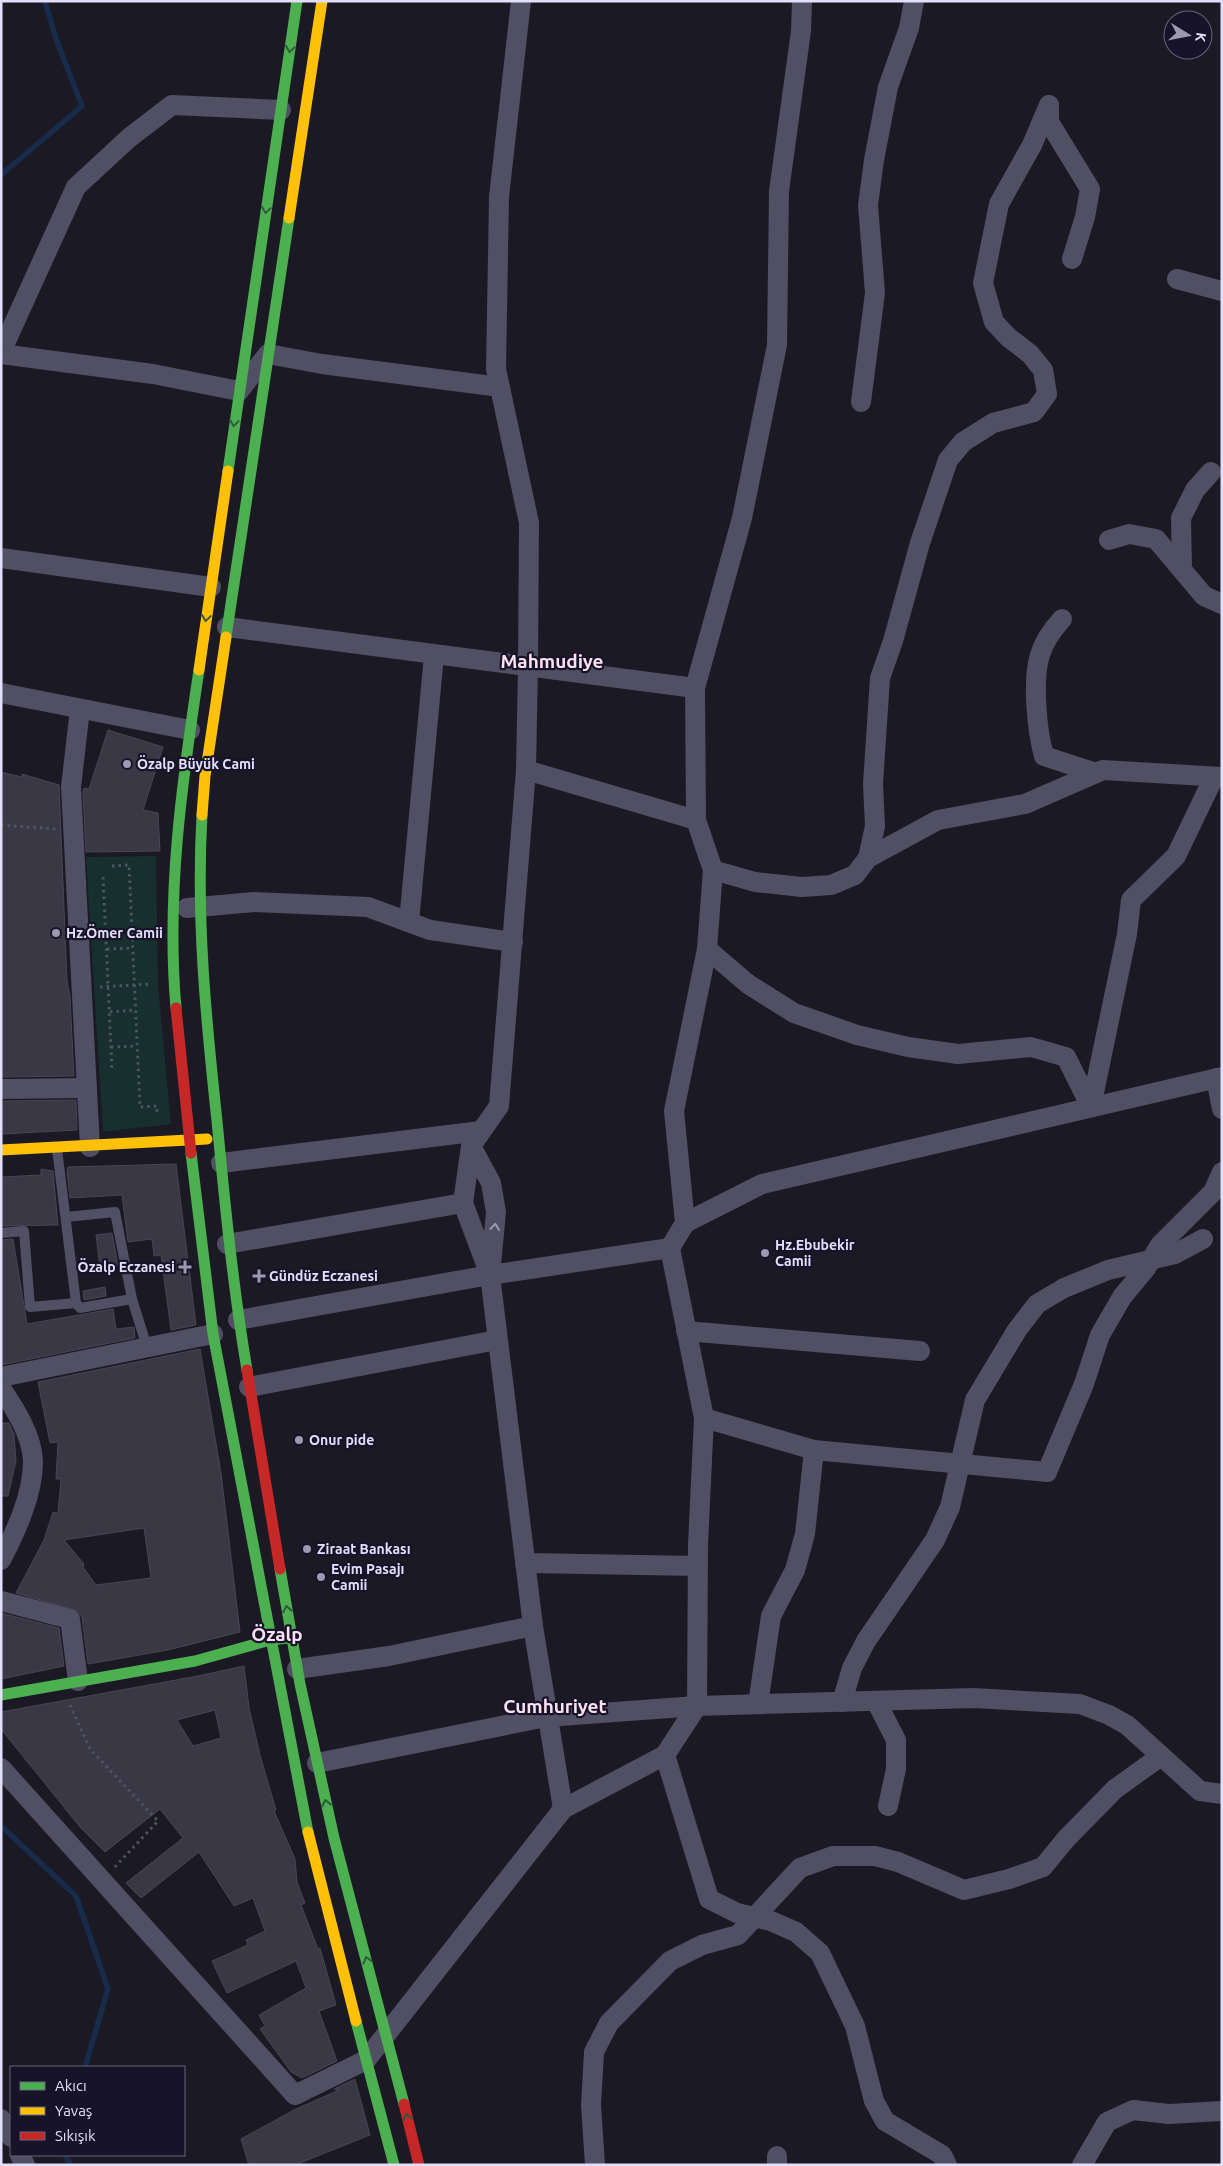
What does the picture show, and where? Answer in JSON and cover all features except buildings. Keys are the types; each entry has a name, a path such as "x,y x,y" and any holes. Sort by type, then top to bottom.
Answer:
{"main road":[{"path":"297,1 190,730 180,817 173,908 174,982 189,1140 213,1334 310,1843 394,2165"},
{"path":"322,1 205,776 199,867 202,977 227,1244 238,1320 297,1668 334,1838 387,2033 419,2165"},
{"path":"1,1150 217,1138"},
{"path":"1,1695 195,1661 270,1640 292,1638"}],"street":[{"path":"490,1275 463,1203 476,1138 500,1106 526,770 529,523 496,369 499,197 521,1"},
{"path":"685,1223 674,1111 707,949 713,870 696,820 695,688 742,518 777,345 779,191 801,31 802,1"},
{"path":"861,402 875,294 868,205 874,160 888,87 909,28 914,1"},
{"path":"281,110 172,105 129,138 76,187 1,353 153,374 239,391 268,354 500,388"},
{"path":"868,858 875,826 873,784 880,678 893,641 917,552 948,460 963,442 993,423 1034,412 1047,394 1044,370 1030,354 1008,337 994,322 983,282 998,204 1032,146 1049,105 1050,122 1090,189 1085,217 1072,260"},
{"path":"1177,279 1222,290"},
{"path":"1182,568 1181,518 1194,490 1211,472"},
{"path":"1109,540 1130,534 1156,539 1204,596 1222,604"},
{"path":"1,558 210,587"},
{"path":"1062,619 1048,635 1039,656 1037,692 1039,739 1044,756 1096,773"},
{"path":"227,627 695,688"},
{"path":"409,922 434,655"},
{"path":"1,693 190,730"},
{"path":"80,709 71,787 90,1146"},
{"path":"526,770 696,820"},
{"path":"713,870 755,882 802,887 831,886 855,875 868,858 938,820 1025,804 1103,770 1218,777 1176,856 1131,900 1127,934 1091,1107"},
{"path":"173,908 199,908 254,902 368,906 430,930 512,942"},
{"path":"707,949 748,984 794,1013 857,1035 908,1047 958,1054 1031,1047 1066,1057 1091,1107"},
{"path":"1,1768 295,2096 366,2060 563,1810 665,1755 697,1706 698,1566 704,1418 670,1248 685,1223 762,1184 1219,1077 1222,1110"},
{"path":"1,1089 87,1088"},
{"path":"221,1164 476,1138"},
{"path":"476,1138 491,1183 496,1212 490,1275 497,1340 533,1626 546,1717 563,1810"},
{"path":"704,1418 814,1450 1047,1472 1084,1384 1100,1335 1122,1297 1160,1245 1214,1192 1222,1172"},
{"path":"227,1244 463,1203"},
{"path":"842,1702 852,1668 866,1641 935,1540 950,1507 975,1400 1017,1330 1038,1304 1064,1288 1108,1270 1175,1254 1203,1239"},
{"path":"238,1320 490,1275 670,1248"},
{"path":"686,1331 920,1351"},
{"path":"1,1377 213,1334"},
{"path":"249,1386 497,1340"},
{"path":"1,1388 26,1430 33,1461 27,1499 1,1560"},
{"path":"758,1704 770,1616 795,1570 805,1534 814,1450"},
{"path":"525,1563 698,1566"},
{"path":"1,1602 70,1618 69,1683"},
{"path":"297,1668 389,1656 533,1626"},
{"path":"317,1763 546,1717 697,1706 973,1698 1080,1704 1109,1715 1126,1725 1200,1791 1222,1794"},
{"path":"876,1701 896,1740 896,1769 888,1806"},
{"path":"665,1755 709,1899 738,1913 771,1921 796,1932 820,1953 855,2026 874,2101 885,2121 942,2155 947,2165"},
{"path":"595,2165 591,2105 594,2052 610,2023 670,1961 702,1945 738,1935 800,1868 834,1856 875,1856 898,1862 964,1890 1009,1879 1042,1867 1066,1839 1115,1789 1161,1756"},
{"path":"1082,2165 1107,2122 1134,2110 1169,2114 1222,2111"},
{"path":"1,2119 10,2135"}],"lane":[{"path":"57,1148 76,1303 80,1308 132,1299"},
{"path":"66,1217 114,1212 132,1299 148,1347"},
{"path":"1,1233 24,1231 30,1307 76,1303"}],"path":[{"path":"1,825 74,830"},
{"path":"112,866 128,865 140,1107 157,1106 157,1114"},
{"path":"104,877 112,1071"},
{"path":"107,949 133,948"},
{"path":"83,988 174,982"},
{"path":"110,1012 135,1010"},
{"path":"111,1047 137,1046"},
{"path":"69,1683 90,1749 158,1821 102,1880"}],"green space":[{"path":"156,856 158,985 171,1124 103,1132 86,857"}],"waterway":[{"path":"1,175 82,106 56,39 45,1"},
{"path":"1,1826 76,1896 108,1989 85,2066"},
{"path":"66,2156 71,2165"}],"traffic: fast":[{"path":"228,471 297,1"},
{"path":"226,637 289,218"},
{"path":"176,1008 173,966 174,881 182,796 199,670"},
{"path":"202,815 200,892 206,1007 230,1246 247,1370"},
{"path":"191,1153 213,1334 308,1832"},
{"path":"280,1569 300,1684 334,1838 404,2104"},
{"path":"1,1695 195,1661 270,1640 289,1638"},
{"path":"356,2021 394,2165"}],"traffic: slow":[{"path":"289,218 322,1"},
{"path":"199,670 228,471"},
{"path":"202,815 205,776 226,637"},
{"path":"1,1150 207,1139"},
{"path":"308,1832 356,2021"}],"traffic: jam":[{"path":"176,1008 191,1153"},
{"path":"247,1370 280,1569"},
{"path":"404,2104 419,2165"}],"place":[{"name":"Özalp Büyük Cami","path":"127,764"},
{"name":"Hz.Ömer Camii","path":"56,933"},
{"name":"Hz.Ebubekir Camii","path":"765,1253"},
{"name":"Özalp Eczanesi","path":"185,1267"},
{"name":"Gündüz Eczanesi","path":"259,1276"},
{"name":"Onur pide","path":"299,1440"},
{"name":"Ziraat Bankası","path":"307,1549"},
{"name":"Evim Pasajı Camii","path":"321,1577"}],"district":[{"name":"Mahmudiye","path":"552,661"},
{"name":"Özalp","path":"277,1634"},
{"name":"Cumhuriyet","path":"555,1706"}]}
